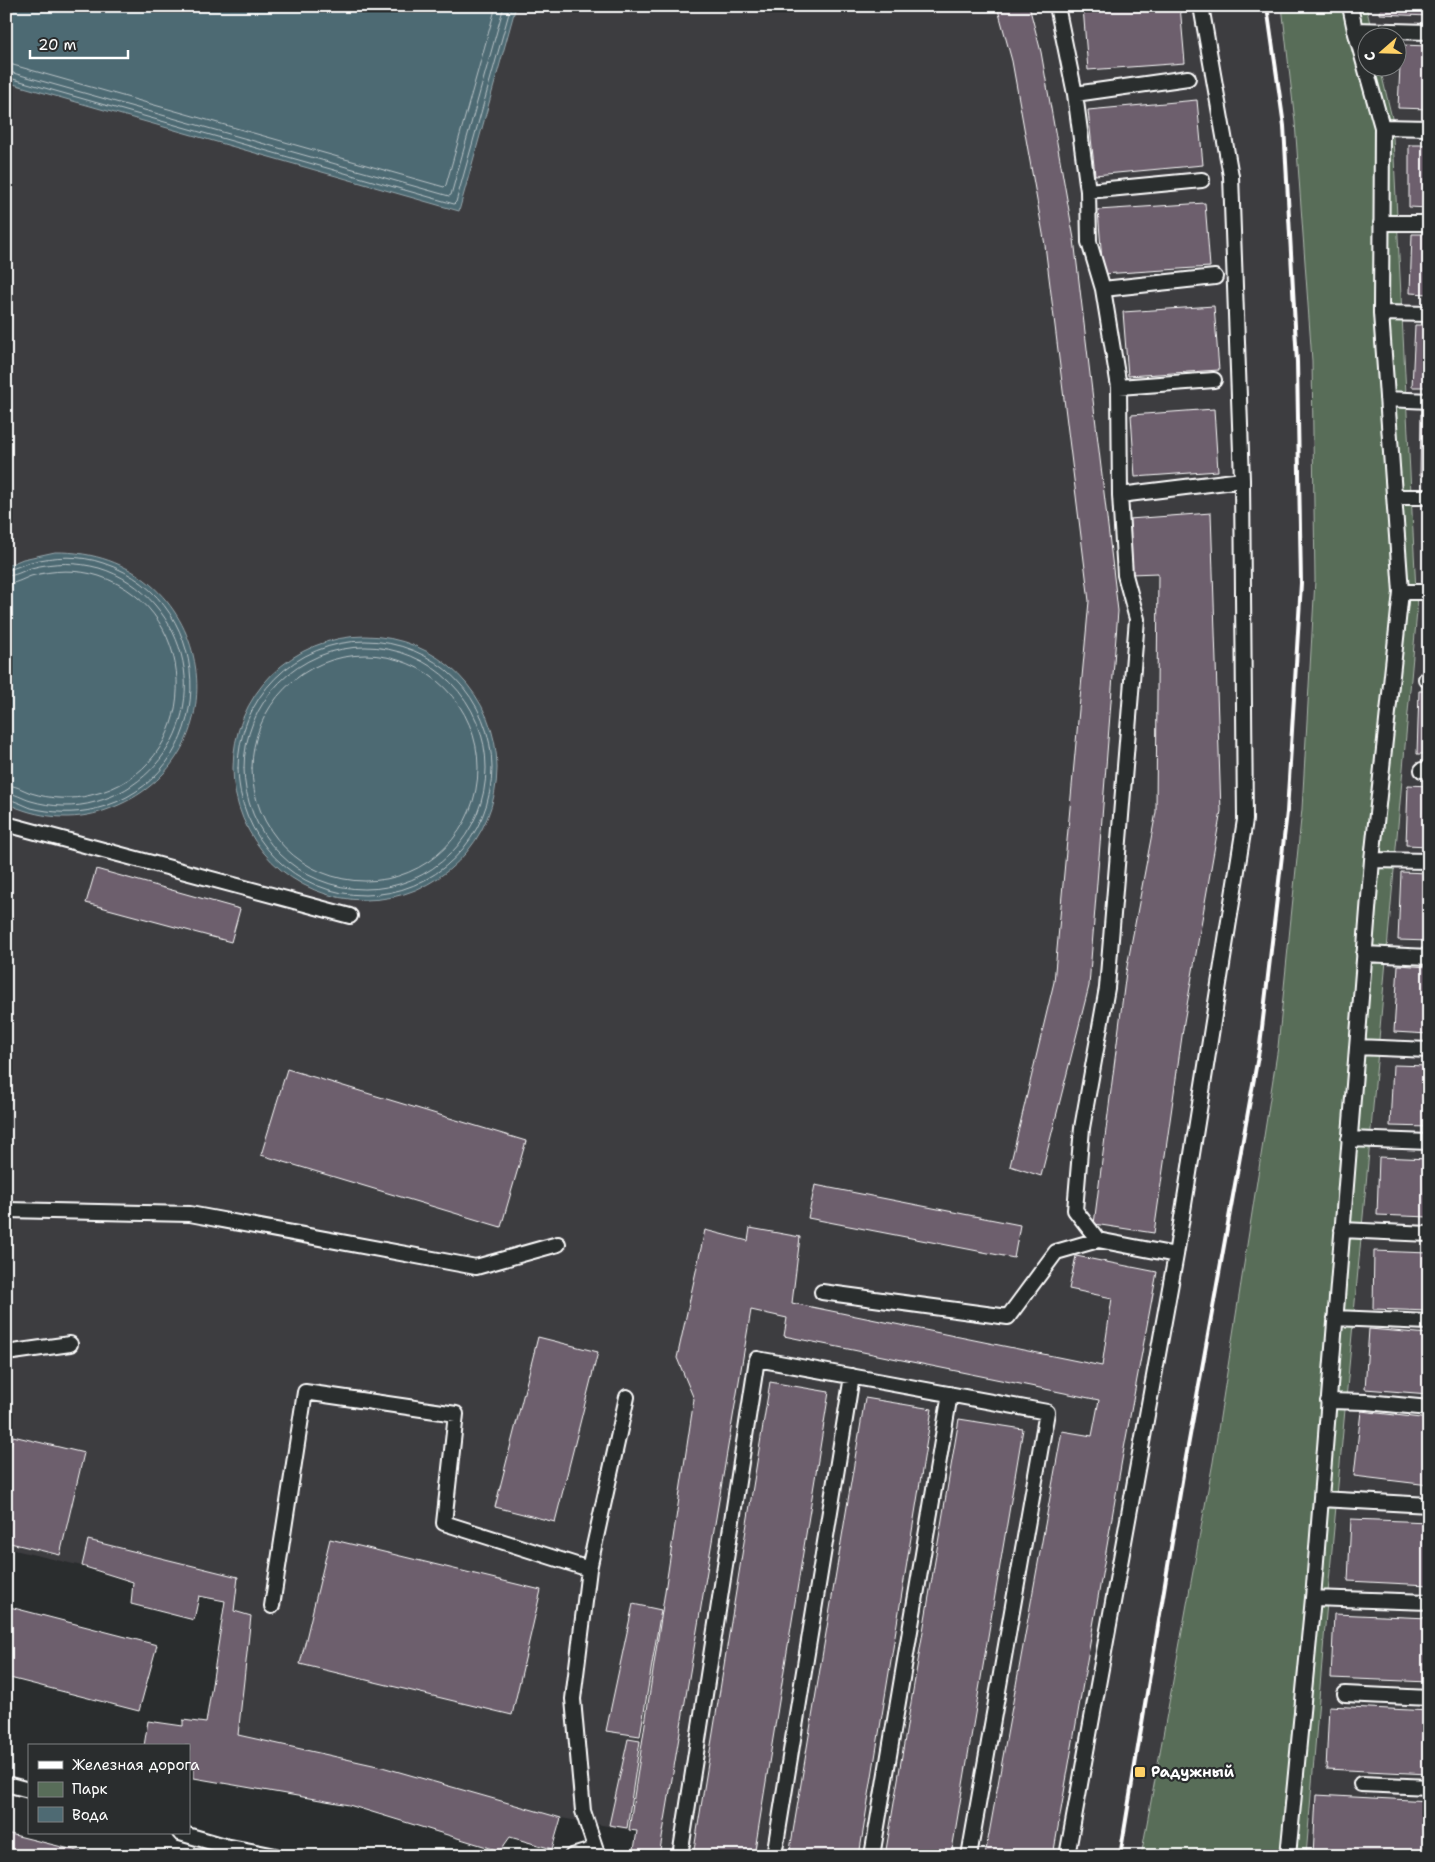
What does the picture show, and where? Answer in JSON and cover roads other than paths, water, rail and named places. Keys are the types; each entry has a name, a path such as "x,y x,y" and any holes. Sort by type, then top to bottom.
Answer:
{"lane":[{"path":"1057,6 1075,94 1088,191 1089,242 1103,289 1119,387 1120,495 1125,575 1137,619 1107,988 1082,1128 1075,1210 1098,1240"},
{"path":"1067,1856 1176,1255 1245,820 1242,480 1231,176 1201,6"},
{"path":"1288,1856 1313,1598 1372,860 1401,592 1381,314 1382,127 1350,6"},
{"path":"1355,30 1429,32"},
{"path":"1075,94 1188,78"},
{"path":"1382,127 1429,128"},
{"path":"1088,191 1202,180"},
{"path":"1381,223 1429,223"},
{"path":"1103,289 1215,277"},
{"path":"1381,314 1429,314"},
{"path":"1119,387 1214,380"},
{"path":"1387,399 1429,401"},
{"path":"1120,495 1242,480"},
{"path":"1394,497 1429,497"},
{"path":"1401,592 1429,592"},
{"path":"6,824 350,916"},
{"path":"1372,860 1429,861"},
{"path":"1364,954 1429,957"},
{"path":"1357,1047 1429,1050"},
{"path":"1349,1139 1429,1142"},
{"path":"6,1210 190,1214 476,1267 558,1244"},
{"path":"1342,1230 1429,1234"},
{"path":"822,1292 1008,1317 1056,1252 1098,1240 1176,1255"},
{"path":"1335,1318 1429,1322"},
{"path":"6,1353 70,1344"},
{"path":"680,1856 757,1358 1048,1412 969,1856"},
{"path":"774,1856 852,1376"},
{"path":"272,1606 305,1392 456,1414 444,1523 589,1569"},
{"path":"872,1856 950,1394"},
{"path":"572,1856 596,1852 583,1811 573,1699 589,1569 627,1397"},
{"path":"1328,1401 1366,1402 1429,1408"},
{"path":"1321,1499 1429,1505"},
{"path":"1313,1598 1429,1602"},
{"path":"1345,1694 1429,1698"},
{"path":"6,1784 28,1790"},
{"path":"1361,1784 1429,1788"},
{"path":"183,1834 225,1846 276,1856"}],"water":[{"path":"6,6 516,6 459,211 6,82"},
{"path":"55,552 109,560 150,584 179,620 194,662 196,706 182,748 152,784 106,810 94,814 68,817 43,815 6,803 6,566 23,559"},
{"path":"352,636 378,636 403,641 427,651 449,666 467,684 482,706 492,730 497,755 495,794 482,830 467,852 449,870 427,885 403,895 378,900 352,900 327,895 303,885 281,870 263,852 248,830 238,806 233,781 233,755 238,730 248,706 263,684 281,666 303,651 327,641"}],"railway":[{"path":"1120,1856 1185,1463 1260,1045 1287,812 1301,583 1297,362 1284,126 1267,6"}],"place":[{"name":"Радужный","path":"1140,1772"}]}
